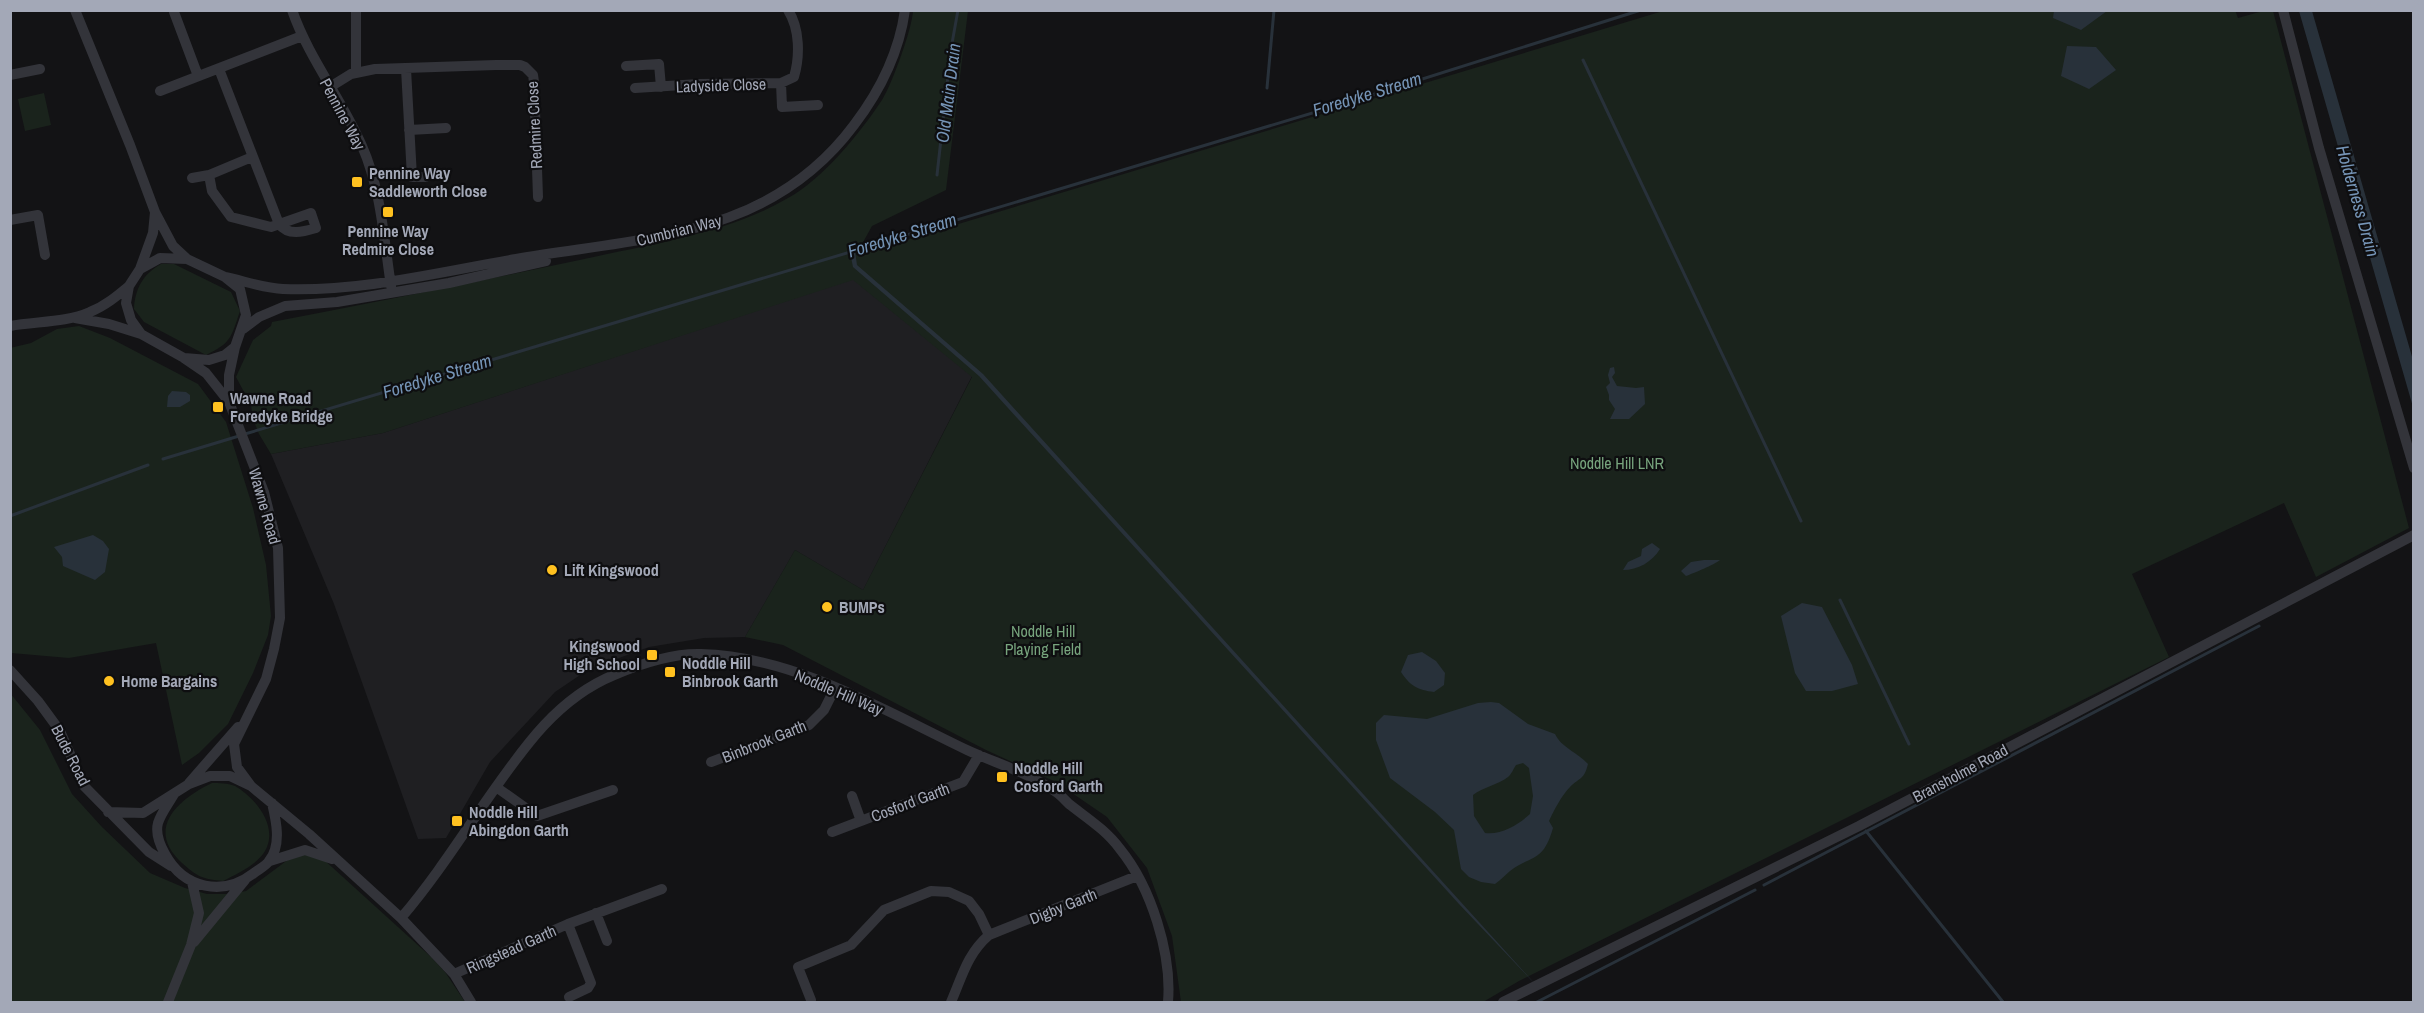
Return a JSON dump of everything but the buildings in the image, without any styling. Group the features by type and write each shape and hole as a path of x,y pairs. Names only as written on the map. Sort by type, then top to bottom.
{"street":[{"path":"72,318 109,324 141,334 184,358 209,360 225,356 235,347 246,315 240,289 225,277 188,259 173,246 154,212 130,144 75,10"},
{"name":"Pennine Way","path":"292,10 302,36 362,146 375,186 392,292"},
{"path":"356,10 356,73"},
{"name":"Ladyside Close","path":"635,88 781,83 794,77 797,67 797,39 794,20 788,10"},
{"name":"Cumbrian Way","path":"225,277 280,289 343,288 596,248 715,224 766,201 806,177 841,143 870,105 889,68 902,29 905,10"},
{"path":"2283,10 2319,148 2414,468"},
{"path":"174,12 198,76"},
{"path":"160,91 302,36"},
{"name":"Ladyside Close","path":"626,66 659,64 661,87"},
{"name":"Redmire Close","path":"330,87 356,73 375,69 520,65 530,70 534,82 538,197"},
{"path":"10,75 40,69"},
{"path":"209,175 212,191 231,217 271,227 279,224 219,69"},
{"path":"406,69 412,177 426,177"},
{"name":"Ladyside Close","path":"781,83 782,107 818,105"},
{"path":"409,130 446,128"},
{"path":"192,178 209,175 252,157"},
{"path":"10,326 72,318 105,305 129,286 140,269 153,233 154,212"},
{"path":"10,220 38,215 45,255"},
{"name":"Cumbrian Way","path":"243,329 259,317 285,306 337,302 392,292 523,267 596,248"},
{"path":"140,269 160,258 188,259"},
{"path":"129,286 126,303 131,320 141,334"},
{"name":"Wawne Road","path":"229,402 229,375 235,347"},
{"name":"Wawne Road","path":"184,358 206,373 229,402 264,492 279,560 280,618 266,679 234,744 237,767 250,786"},
{"name":"Bransholme Road","path":"1503,1002 1859,826 2414,535"},
{"name":"Noddle Hill Way","path":"401,918 420,895 530,739 550,718 580,694 611,676 665,659 700,654 757,660 813,678 1001,764 1053,790 1100,827 1122,850 1154,912 1164,947 1168,1002"},
{"name":"Bude Road","path":"10,670 52,718 66,742 84,786 149,852 171,866"},
{"name":"Binbrook Garth","path":"711,762 809,725 825,710 836,688"},
{"name":"Wawne Road","path":"189,783 247,716"},
{"name":"Cosford Garth","path":"832,832 963,782 979,755"},
{"path":"108,812 143,813 189,783 210,776 230,776 250,786 272,802 401,918 454,974 471,1002"},
{"path":"496,787 537,816 613,790"},
{"path":"174,794 158,824 158,842 171,866 192,882 217,889 245,880"},
{"name":"Cosford Garth","path":"852,796 861,821"},
{"path":"270,861 277,838 272,802"},
{"path":"191,945 245,880 270,861 305,850 335,860"},
{"name":"Digby Garth","path":"951,1002 975,947 989,935 1137,876"},
{"path":"168,1002 191,945 199,914 192,882"},
{"name":"Ringstead Garth","path":"454,974 568,924 662,889"},
{"path":"811,1000 798,967 850,945 884,910 931,891 949,892 969,901 980,914 989,935"},
{"path":"596,913 607,941"},
{"name":"Ringstead Garth","path":"568,924 591,982 588,988 569,997"}],"shaded area":[{"name":"Lift Kingswood","path":"853,279 972,376 863,590 795,550 745,637 704,638 649,647 589,669 555,692 490,762 446,838 418,839 334,604 271,454 383,433"}],"green space":[{"name":"Noddle Hill LNR","path":"2235,10 2238,18 2263,11 2273,11 2409,528 2316,577 2284,503 2132,574 2169,657 1519,981 1483,1002 1181,1002 1172,936 1147,868 1107,817 1056,782 986,750 783,645 745,637 795,550 863,590 972,377 853,280 383,433 271,454 259,434 251,405 236,377 253,340 271,326 272,322 691,236 741,220 788,198 801,190 827,167 863,127 882,100 901,56 913,11 968,11 946,190 872,226 856,255 1663,11"},
{"path":"44,93 51,125 25,131 18,99"},
{"path":"161,264 174,264 231,292 240,311 232,334 221,347 206,355 144,322 134,309 141,283 149,272"},
{"path":"79,326 110,338 198,384 226,422 253,508 266,565 271,616 268,635 253,673 228,724 199,753 182,765 156,643 69,658 11,653 10,348 31,343 57,329"},
{"path":"10,693 40,730 72,794 102,827 150,873 185,888 207,894 230,894 246,891 293,856 301,854 322,858 431,957 445,972 465,1002 11,1002"},
{"path":"212,783 232,785 243,791 263,814 269,832 269,842 257,861 223,881 205,878 192,871 171,850 166,839 166,827 177,807"}],"water":[{"path":"2054,11 2107,11 2081,30 2053,18"},
{"name":"Holderness Drain","path":"2299,11 2312,11 2413,360 2413,407"},
{"path":"2067,46 2096,47 2116,70 2089,89 2061,76"},
{"path":"855,251 857,265 983,374 1536,985 1459,904 979,376 853,267 850,252"},
{"path":"1614,367 1615,373 1612,377 1617,386 1644,387 1645,404 1629,419 1610,419 1615,409 1609,400 1606,387 1610,383 1608,375 1610,368"},
{"path":"172,391 186,392 190,395 190,401 180,407 167,407 168,396"},
{"path":"93,535 103,541 109,549 105,572 95,580 63,566 62,557 54,547"},
{"path":"1652,543 1660,549 1653,558 1639,567 1623,570 1628,562 1641,556 1642,549"},
{"path":"1720,560 1686,576 1681,571 1691,562"},
{"path":"1802,603 1822,607 1852,665 1858,684 1832,691 1806,691 1795,673 1781,616"},
{"path":"1422,652 1436,661 1445,673 1444,685 1434,692 1415,686 1401,672 1408,655"},
{"path":"1478,703 1499,703 1528,724 1555,734 1561,743 1588,764 1583,776 1567,790 1553,812 1549,821 1553,828 1545,847 1537,856 1510,871 1495,884 1469,877 1461,869 1454,830 1435,812 1390,778 1376,740 1376,723 1384,715 1427,719","holes":["1523,763 1529,768 1533,796 1530,814 1509,828 1485,833 1474,816 1473,795 1508,777 1516,765"]}],"waterway":[{"name":"Old Main Drain","path":"937,175 951,49 958,10"},
{"path":"1267,88 1274,10"},
{"name":"Foredyke Stream","path":"245,434 1359,99 1641,10"},
{"path":"1583,60 1801,521"},
{"name":"Foredyke Stream","path":"163,459 239,436"},
{"name":"Foredyke Stream","path":"10,516 148,465"},
{"path":"1840,600 1909,744"},
{"path":"1764,885 2259,626"},
{"path":"1866,831 2003,1002"},
{"path":"1537,1002 1755,890"}],"place":[{"name":"Pennine Way Saddleworth Close","path":"357,182"},
{"name":"Pennine Way Redmire Close","path":"388,212"},
{"name":"Wawne Road Foredyke Bridge","path":"218,407"},
{"name":"Lift Kingswood","path":"552,570"},
{"name":"BUMPs","path":"827,607"},
{"name":"Kingswood High School","path":"652,655"},
{"name":"Noddle Hill Binbrook Garth","path":"670,672"},
{"name":"Home Bargains","path":"109,681"},
{"name":"Noddle Hill Cosford Garth","path":"1002,777"},
{"name":"Noddle Hill Abingdon Garth","path":"457,821"}],"park label":[{"name":"Noddle Hill Playing Field","path":"1043,640"}]}
